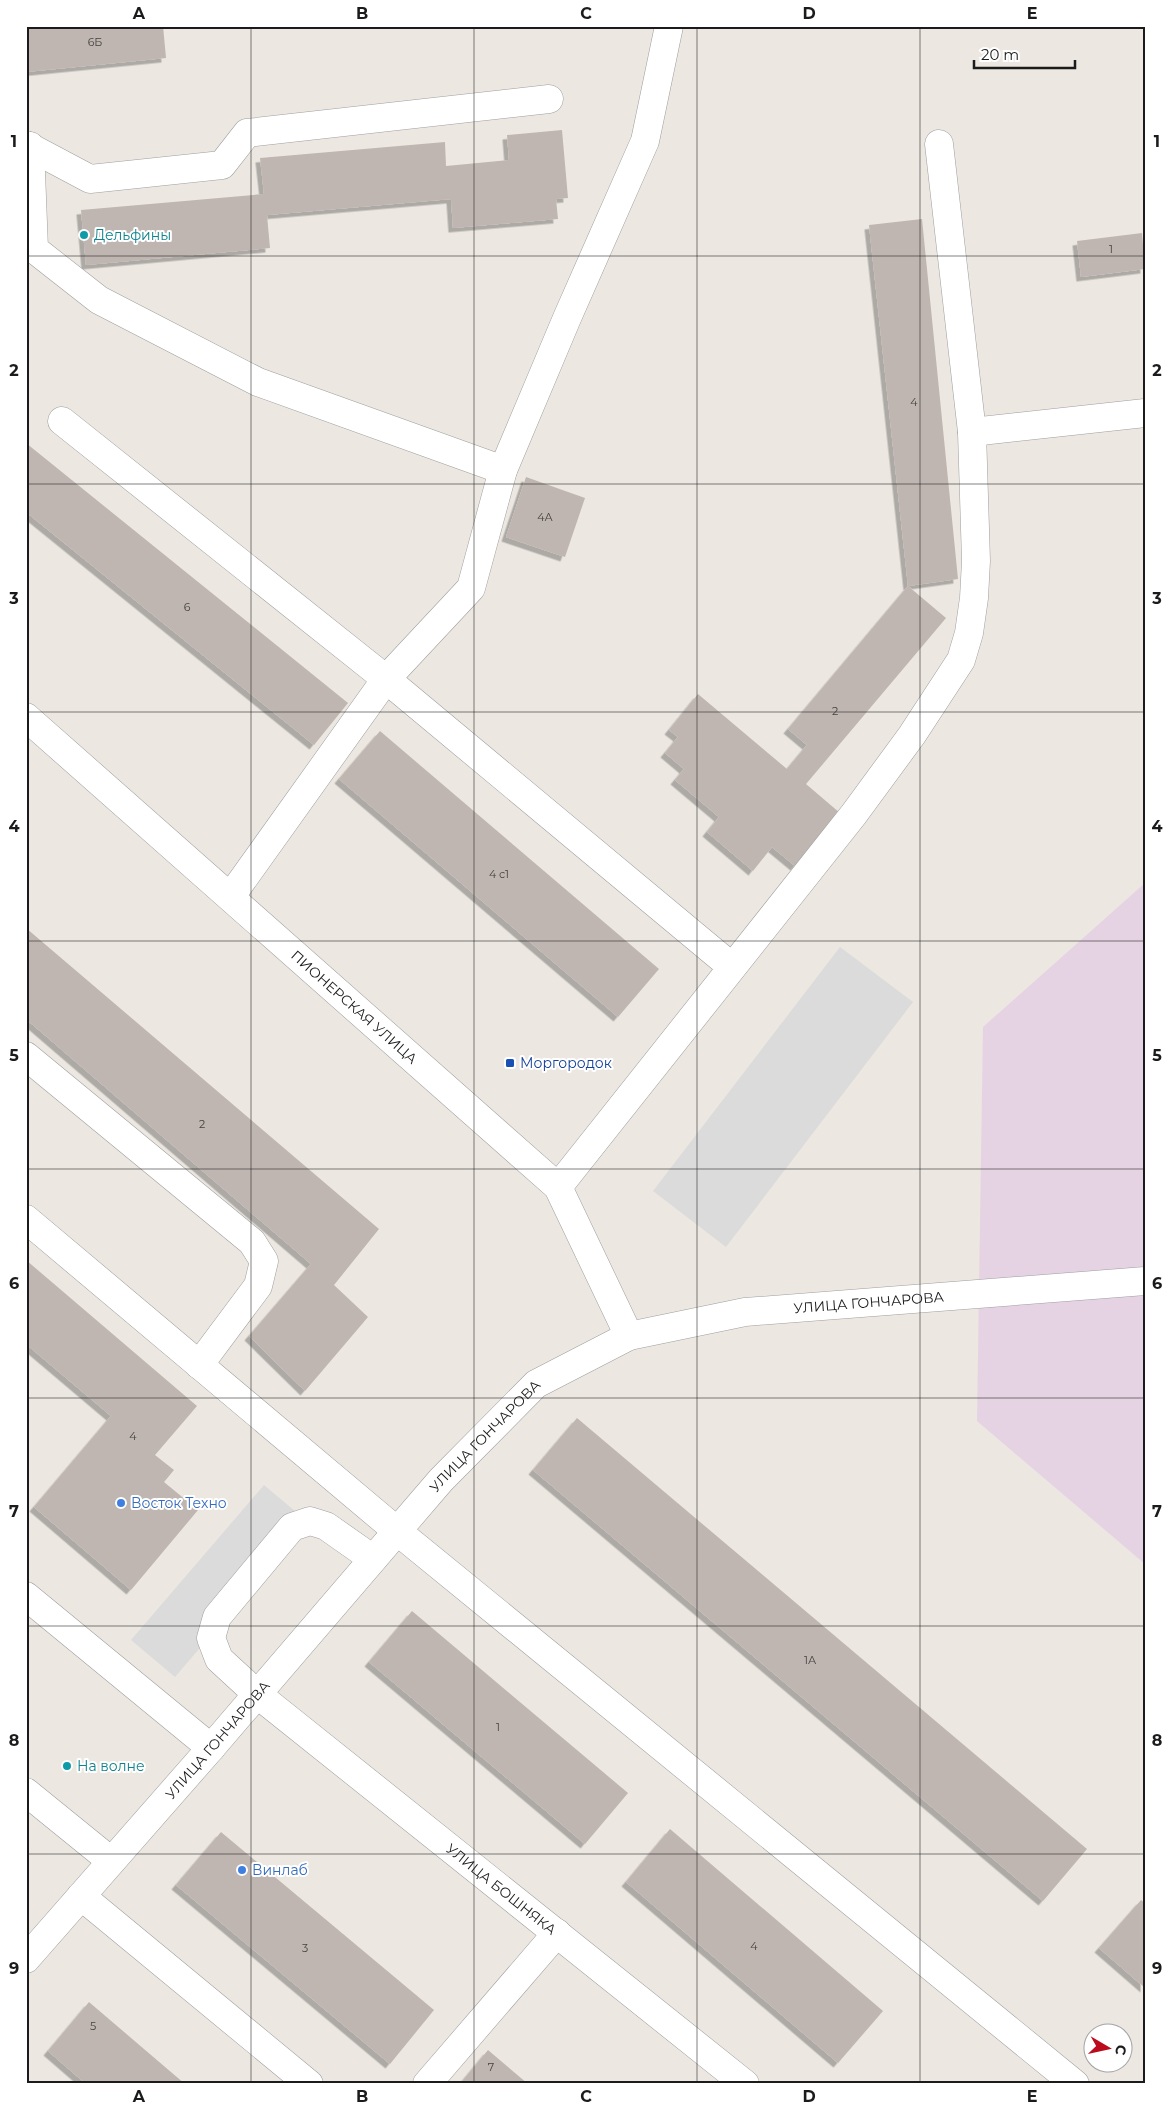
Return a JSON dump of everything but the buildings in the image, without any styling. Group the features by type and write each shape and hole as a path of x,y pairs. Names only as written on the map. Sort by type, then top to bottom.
{"street":[{"path":"231,896 386,679 471,588 503,470 645,141 669,26"},
{"path":"28,146 90,178 222,165 247,133 549,99"},
{"path":"558,1187 854,814 912,735 961,660 969,633 974,598 976,561 972,432 939,144"},
{"path":"28,146 34,249 99,300 258,382 503,470"},
{"path":"972,432 1145,412"},
{"path":"62,421 386,679 732,967"},
{"name":"ПИОНЕРСКАЯ УЛИЦА","path":"26,717 231,896 558,1187 629,1336"},
{"path":"26,1056 252,1242 264,1261 258,1286 199,1365"},
{"path":"26,1219 397,1531 1075,2084"},
{"name":"УЛИЦА ГОНЧАРОВА","path":"26,1959 211,1748 441,1480 536,1384 629,1336 745,1312 1145,1281"},
{"name":"УЛИЦА БОШНЯКА","path":"373,1558 326,1526 310,1521 292,1527 217,1618 210,1638 219,1660 257,1694 745,2084"},
{"path":"26,1596 211,1748"},
{"path":"26,1792 111,1861"},
{"path":"81,1896 309,2084"},
{"path":"427,2084 557,1933"}],"shaded area":[{"path":"1145,883 1145,1564 977,1421 983,1027"},
{"path":"840,947 913,1002 726,1247 653,1191"},
{"path":"264,1485 308,1522 175,1677 131,1640"}],"place":[{"name":"Дельфины","path":"84,235"},
{"name":"Моргородок","path":"510,1063"},
{"name":"Восток Техно","path":"121,1503"},
{"name":"На волне","path":"67,1766"},
{"name":"Винлаб","path":"242,1870"}]}
